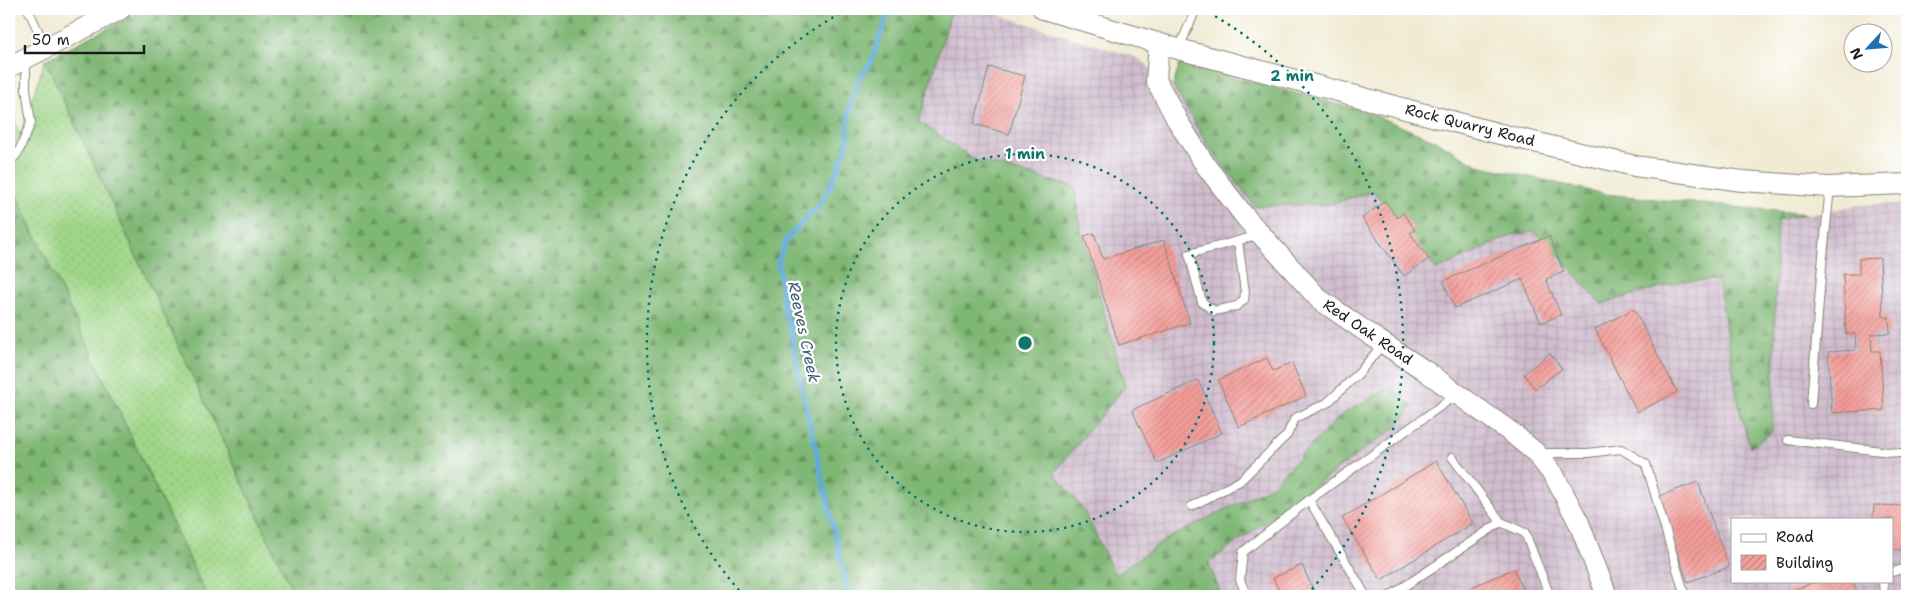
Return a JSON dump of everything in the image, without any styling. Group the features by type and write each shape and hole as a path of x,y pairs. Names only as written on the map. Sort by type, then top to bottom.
{"street":[{"path":"17,62 122,9"},
{"name":"Rock Quarry Road","path":"1043,9 1159,44 1500,134 1635,166 1742,181 1830,187 1907,184"},
{"name":"Red Oak Road","path":"1159,44 1156,80 1177,120 1206,166 1261,235 1320,299 1458,394 1536,453 1555,476 1579,522 1607,596"}],"lane":[{"path":"28,9 46,48"},
{"path":"1178,49 1196,9"},
{"path":"9,163 18,153 31,123 26,90 17,62"},
{"path":"1811,404 1830,187"},
{"path":"1238,241 1245,292 1244,300 1237,306 1214,312 1202,302 1189,254 1238,241 1261,235"},
{"path":"1192,506 1240,481 1287,435 1295,418 1327,403 1359,373 1383,343"},
{"path":"1247,596 1240,580 1243,552 1309,500 1458,394"},
{"path":"1788,440 1907,454"},
{"path":"1536,453 1588,453 1621,449 1646,464 1685,596"},
{"path":"1452,456 1501,522 1525,533 1550,596"},
{"path":"1309,500 1366,596"},
{"path":"1390,596 1501,522"},
{"path":"1894,571 1907,568"},
{"path":"1883,582 1884,596"}],"shaded area":[{"path":"952,9 979,9 1138,58 1173,86 1207,144 1330,204 1374,191 1437,270 1514,234 1535,232 1553,249 1601,304 1683,281 1719,280 1739,407 1750,448 1772,432 1777,220 1859,205 1907,204 1907,596 1222,596 1208,563 1298,496 1342,414 1270,487 1165,540 1115,575 1083,509 1054,473 1125,386 1081,230 1075,188 975,160 919,122"}],"green space":[{"path":"145,9 952,9 919,122 975,160 1075,187 1081,230 1125,386 1054,473 1083,509 1115,575 1165,540 1270,487 1342,414 1391,387 1413,406 1397,426 1208,563 1222,596 295,596 45,60"},
{"path":"45,60 295,596 207,596 9,180 9,104 20,135"},
{"path":"1180,63 1367,112 1436,141 1478,165 1604,194 1806,214 1777,220 1772,432 1750,448 1739,407 1718,280 1683,281 1601,304 1553,249 1535,232 1514,234 1437,270 1374,191 1330,204 1255,206 1207,144 1173,86"},
{"path":"9,180 207,596 9,596"}],"building":[{"path":"989,67 1025,76 1009,134 974,124"},
{"path":"1385,201 1397,218 1403,213 1415,230 1410,233 1429,259 1404,276 1362,218"},
{"path":"1094,233 1103,259 1164,240 1190,323 1119,345 1084,236"},
{"path":"1549,236 1564,272 1546,279 1561,315 1541,323 1522,279 1455,308 1443,281"},
{"path":"1880,258 1883,317 1889,317 1890,333 1871,334 1872,351 1880,351 1884,410 1832,413 1828,352 1856,350 1855,334 1846,334 1843,274 1859,274 1859,259"},
{"path":"1634,309 1677,392 1637,412 1595,329"},
{"path":"1550,353 1562,369 1535,389 1524,374"},
{"path":"1267,358 1273,371 1292,363 1306,396 1239,427 1218,380"},
{"path":"1198,380 1222,433 1157,463 1132,410"},
{"path":"1436,461 1473,523 1381,580 1342,518"},
{"path":"1698,482 1729,567 1688,582 1657,497"},
{"path":"1874,505 1907,506 1907,550 1894,550 1894,518 1873,518"},
{"path":"1302,565 1316,596 1282,596 1273,578"},
{"path":"1514,569 1525,596 1450,596"},
{"path":"1814,582 1853,582 1859,596 1778,596"}],"waterway":[{"name":"Reeves Creek","path":"849,596 797,366 791,328 785,315 778,262 786,240 818,206 830,186 847,147 849,111 859,78 871,62 890,9"}]}
